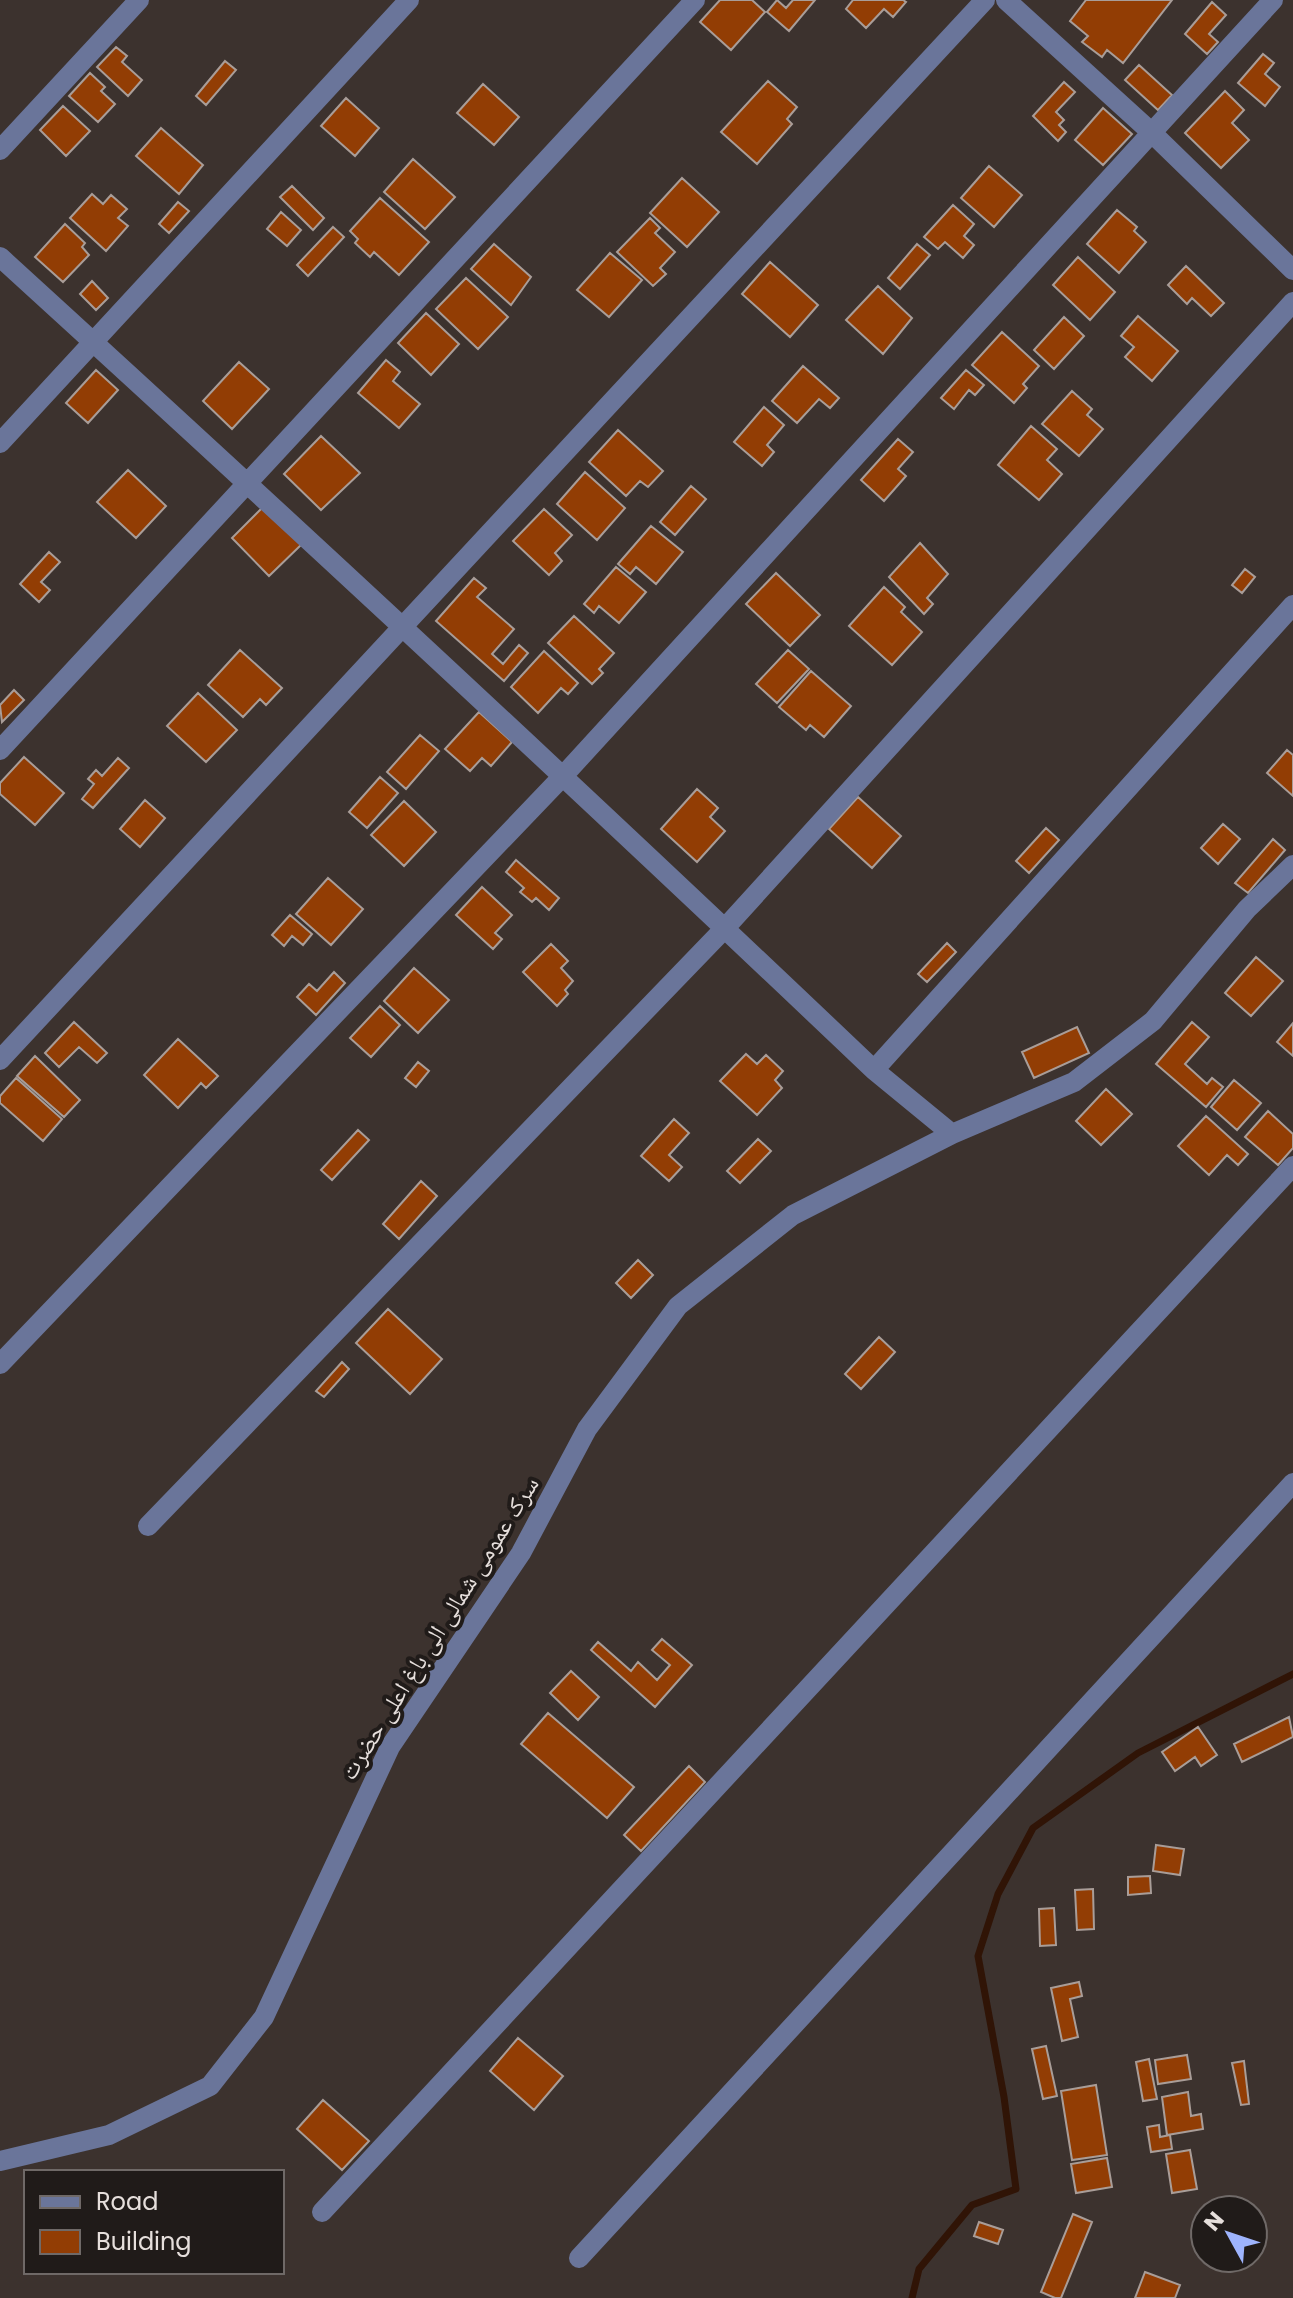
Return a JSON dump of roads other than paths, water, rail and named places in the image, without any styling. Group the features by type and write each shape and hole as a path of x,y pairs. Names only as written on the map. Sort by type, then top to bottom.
{"street":[{"path":"0,150 139,0"},
{"path":"0,443 409,0"},
{"path":"0,750 695,0"},
{"path":"0,1060 985,0"},
{"path":"1006,0 1151,132 1293,270"},
{"path":"0,1364 563,776 1273,0"},
{"path":"0,257 249,482 400,629 563,776 874,1070 952,1134"},
{"path":"148,1526 725,928 1293,302"},
{"path":"874,1070 1293,605"},
{"name":"سرک عمومی شمالی الی باغ اعلی حضرت","path":"0,2161 109,2135 210,2086 264,2017 390,1747 521,1553 587,1429 678,1306 793,1215 952,1134 1074,1082 1153,1021 1247,909 1293,865"},
{"path":"322,2212 1293,1166"},
{"path":"579,2258 1293,1483"}],"waterway":[{"path":"912,2298 919,2269 972,2205 1016,2189 1004,2097 978,1956 998,1894 1033,1828 1138,1753 1293,1674"}]}
